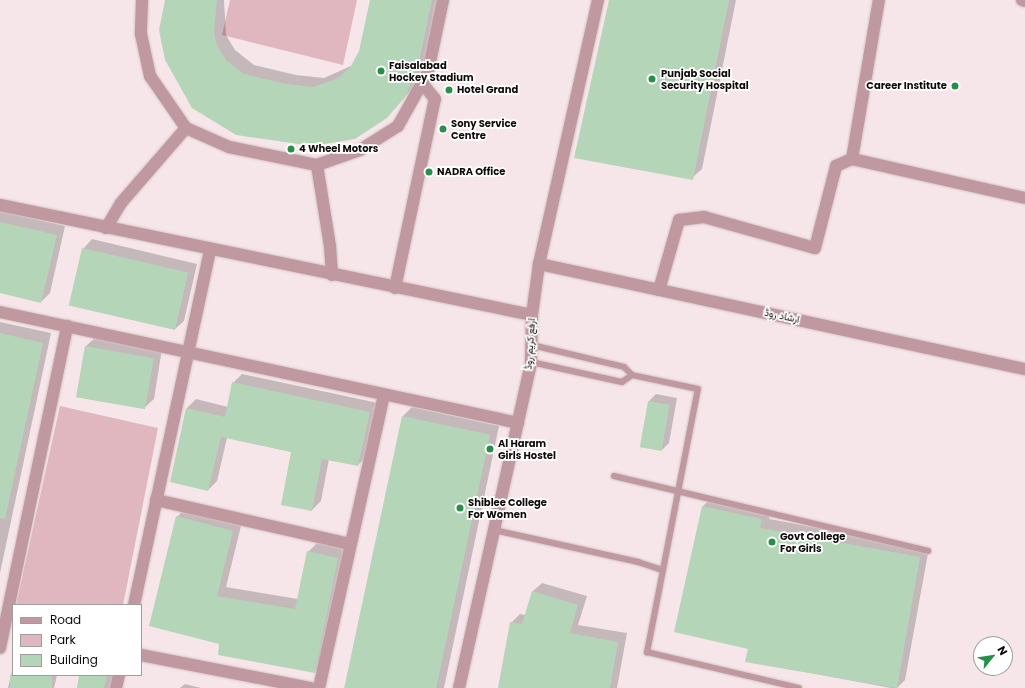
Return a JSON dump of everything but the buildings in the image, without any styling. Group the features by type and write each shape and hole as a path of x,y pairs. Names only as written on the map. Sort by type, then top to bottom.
{"street":[{"path":"142,0 140,34 150,76 186,128 229,147 317,165 360,150 398,126 423,84 428,72 443,0"},
{"name":"ارفع کریم روڈ","path":"459,688 531,362 532,315 539,264 598,0"},
{"path":"852,159 879,0"},
{"path":"395,288 436,99 423,84"},
{"path":"106,228 121,203 186,128"},
{"path":"659,290 679,220 704,217 815,248 836,166 852,159 1025,198"},
{"path":"317,165 330,246 332,275"},
{"path":"0,205 210,250 532,315"},
{"path":"134,604 210,250"},
{"name":"ارشاد روڈ","path":"539,264 1025,369"},
{"path":"0,312 188,351 384,395 518,423"},
{"path":"0,648 6,627 68,326"},
{"path":"319,688 384,395"},
{"path":"156,500 350,544"},
{"path":"142,655 310,688"},
{"path":"116,688 119,676"}],"lane":[{"path":"532,345 624,367 632,376 698,389 647,652 799,688"},
{"path":"531,362 622,382 632,376"},
{"path":"614,476 928,551"},
{"path":"494,530 663,570"}],"green space":[{"path":"230,0 357,0 343,65 222,35"},
{"path":"60,406 158,428 123,604 16,604"}],"place":[{"name":"Faisalabad Hockey Stadium","path":"381,71"},
{"name":"Punjab Social Security Hospital","path":"652,79"},
{"name":"Career Institute","path":"955,86"},
{"name":"Hotel Grand","path":"449,90"},
{"name":"Sony Service Centre","path":"443,129"},
{"name":"4 Wheel Motors","path":"291,149"},
{"name":"NADRA Office","path":"429,172"},
{"name":"Al Haram Girls Hostel","path":"490,449"},
{"name":"Shiblee College For Women","path":"460,508"},
{"name":"Govt College For Girls","path":"772,542"}]}
